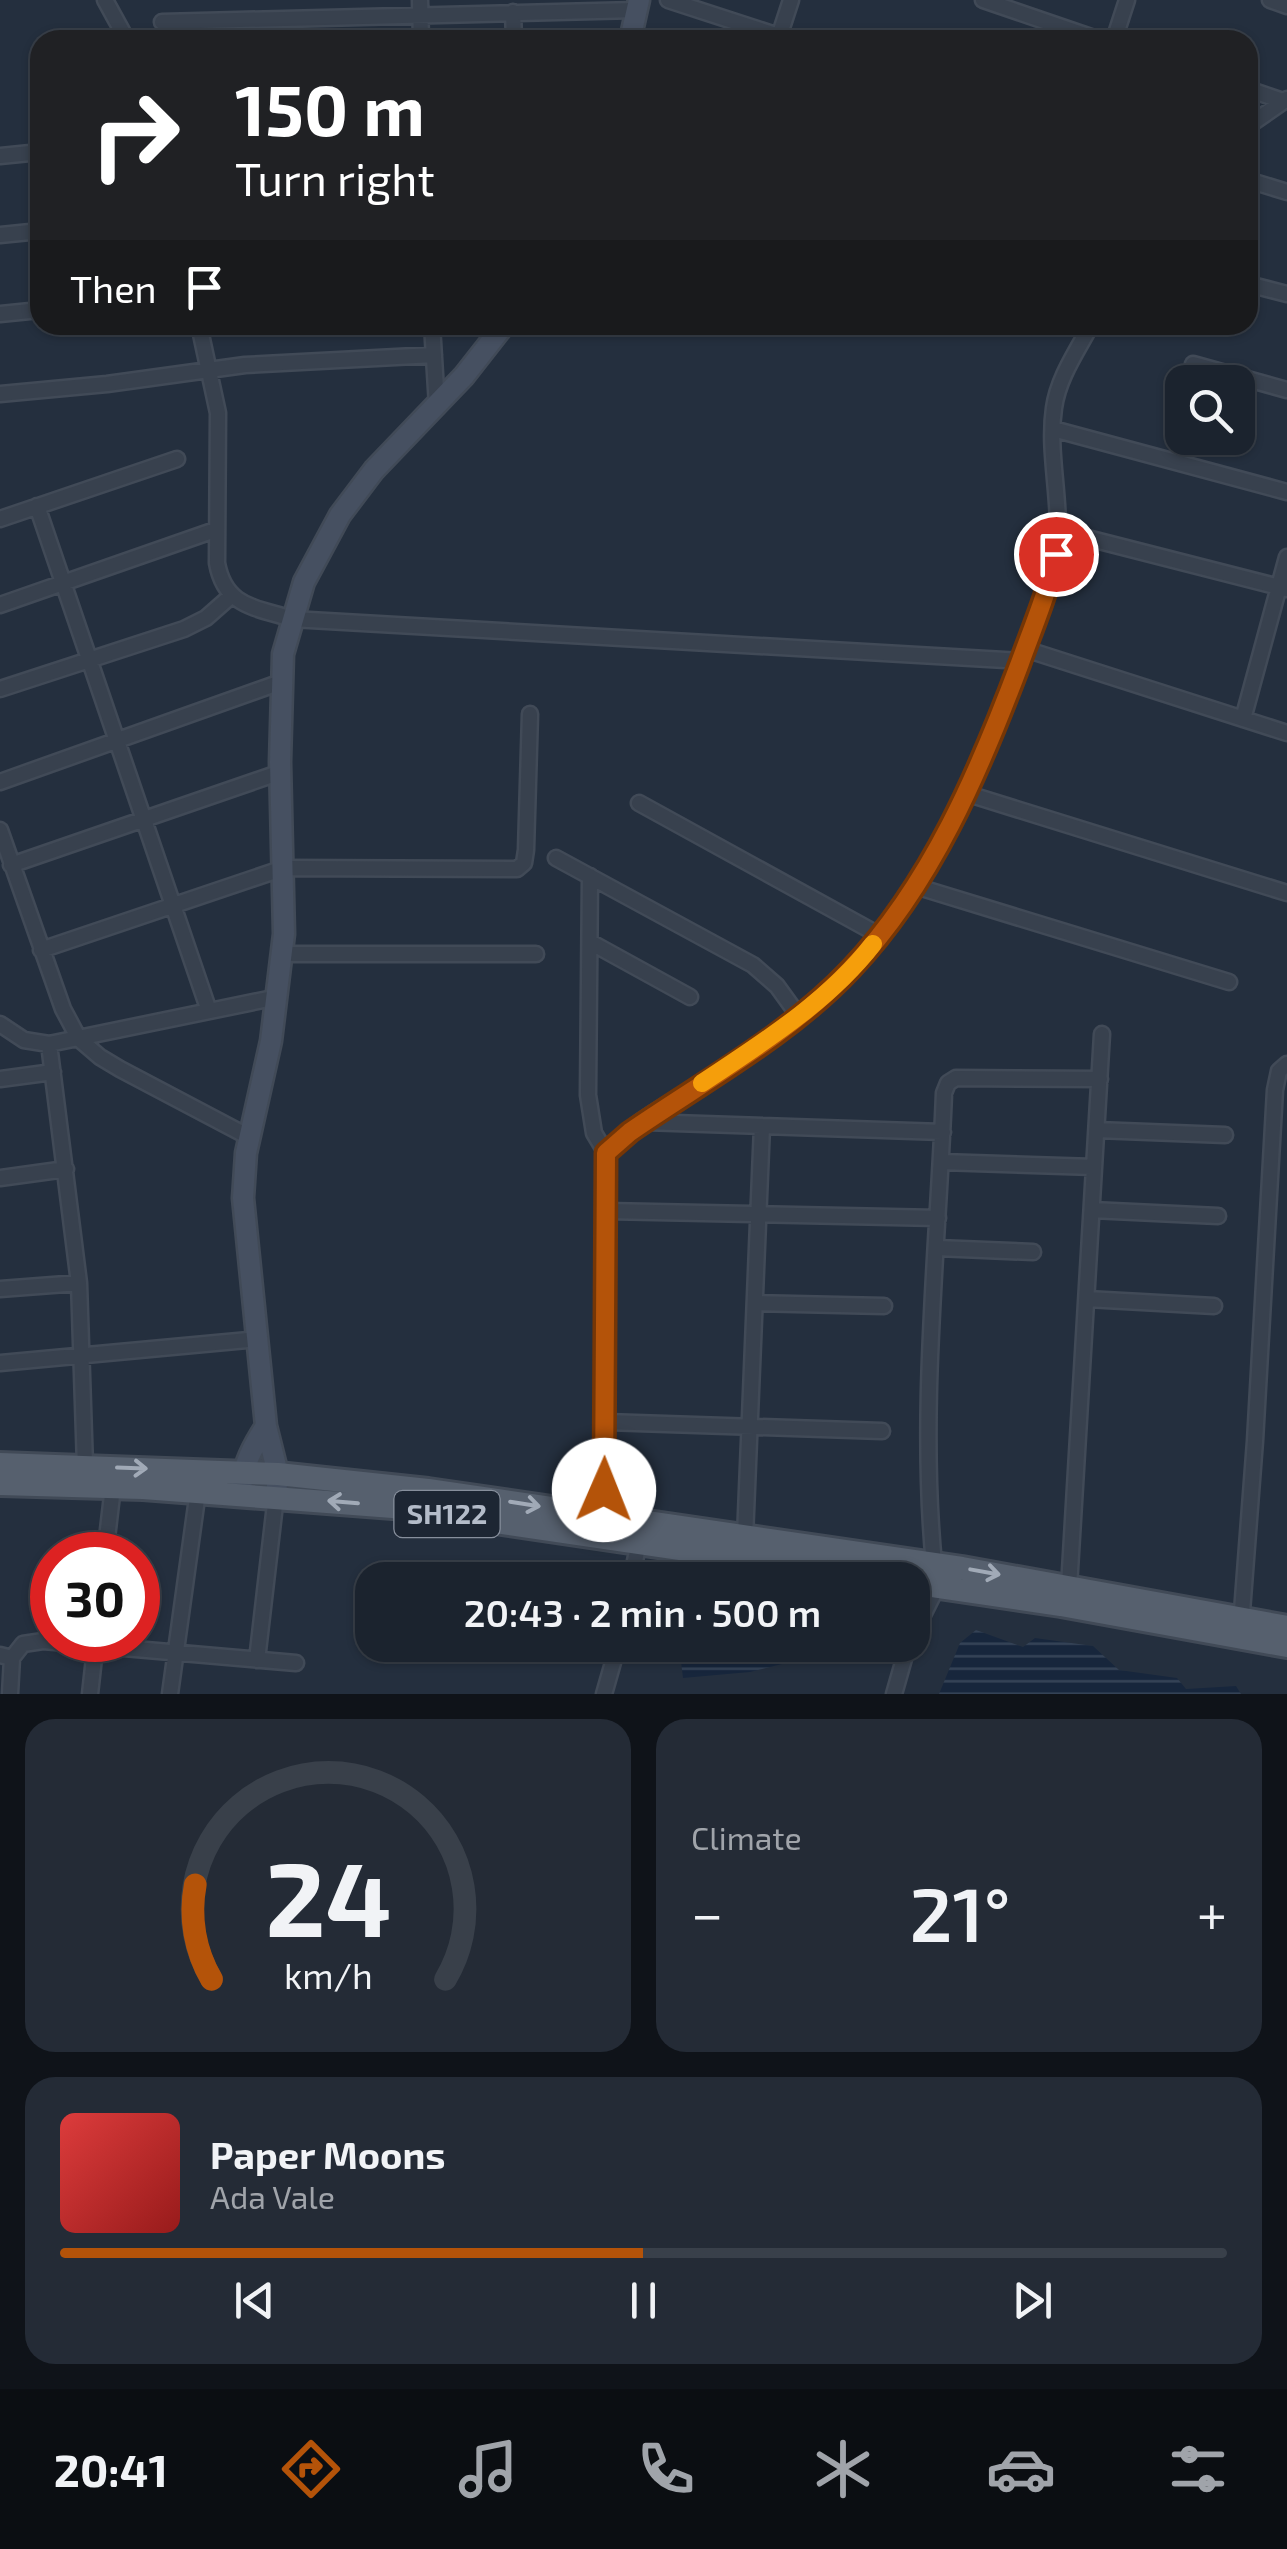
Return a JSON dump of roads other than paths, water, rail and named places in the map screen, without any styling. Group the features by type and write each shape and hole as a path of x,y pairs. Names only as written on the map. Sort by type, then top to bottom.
{"main road":[{"name":"SH122","path":"0,1464 85,1466 277,1485 393,1507 745,1537 1241,1627 1287,1627"},
{"name":"SH122","path":"0,1484 198,1491 241,1483"},
{"name":"SH122","path":"603,1526 640,1542 772,1562"},
{"name":"SH122","path":"930,1576 939,1572 1069,1587 1241,1627 1287,1646"}],"street":[{"path":"105,0 122,30"},
{"path":"668,0 756,30"},
{"path":"785,30 792,0"},
{"path":"983,0 1071,30"},
{"path":"1117,30 1127,0"},
{"path":"1270,0 1287,6"},
{"path":"162,22 420,7 513,12 638,5 632,30"},
{"path":"513,12 514,30"},
{"path":"1258,93 1285,100"},
{"path":"1258,119 1285,100"},
{"path":"0,156 30,153"},
{"path":"1258,183 1287,192"},
{"path":"0,235 30,233"},
{"path":"1258,287 1287,294"},
{"path":"0,314 30,311"},
{"path":"202,335 218,413 215,530 220,581 231,596 292,619 1023,655 1287,733"},
{"path":"433,335 436,406"},
{"path":"257,1660 277,1485 266,1426 243,1198 249,1137 283,954 284,654 312,566 348,504 496,335"},
{"path":"606,1153 798,1015 850,971 915,886 965,793 1023,655 1052,573 1056,530 1053,429 1057,394 1086,335"},
{"path":"0,394 276,363 434,355"},
{"path":"1193,364 1287,390"},
{"path":"1053,429 1287,492"},
{"path":"0,518 177,459"},
{"path":"37,506 209,1011"},
{"path":"0,604 215,530"},
{"path":"1056,530 1283,588"},
{"path":"1243,719 1283,588 1287,557"},
{"path":"0,689 184,629 206,618 231,596"},
{"path":"0,782 281,682"},
{"path":"42,950 284,868 517,869 524,863 526,850 530,714"},
{"path":"11,864 281,772"},
{"path":"965,793 1287,893"},
{"path":"639,802 879,935"},
{"path":"0,830 63,1009 79,1039 110,1063 249,1137"},
{"path":"556,858 753,965 777,986 798,1015"},
{"path":"590,876 588,1095 594,1133 606,1153 603,1526"},
{"path":"915,886 1229,982"},
{"path":"590,942 690,997"},
{"path":"283,954 536,954"},
{"path":"0,1024 24,1040 49,1044 278,997"},
{"path":"1069,1587 1102,1034"},
{"path":"49,1044 79,1283 85,1466"},
{"path":"1241,1627 1275,1090 1279,1070 1287,1064"},
{"path":"0,1079 52,1072"},
{"path":"930,1594 939,1572 929,1518 944,1093 948,1083 956,1078 1100,1080"},
{"path":"644,1122 942,1132"},
{"path":"745,1537 762,1126"},
{"path":"1097,1130 1225,1134"},
{"path":"941,1162 1094,1167"},
{"path":"0,1178 66,1169"},
{"path":"1268,1194 1287,1195"},
{"path":"1092,1210 1218,1216"},
{"path":"606,1211 938,1218"},
{"path":"937,1248 1032,1252"},
{"path":"0,1289 79,1283"},
{"path":"1086,1299 1214,1306"},
{"path":"755,1302 884,1306"},
{"path":"0,1363 259,1339"},
{"path":"606,1422 882,1431"},
{"path":"241,1483 266,1426"},
{"path":"107,1532 112,1487"},
{"path":"170,1694 198,1491"},
{"path":"636,1562 640,1542"},
{"path":"10,1694 6,1656 30,1642"},
{"path":"160,1650 296,1663"},
{"path":"90,1694 94,1662"},
{"path":"604,1694 613,1662"},
{"path":"894,1694 903,1662"}],"water":[{"path":"976,1630 1023,1647 1035,1638 1093,1646 1119,1670 1177,1678 1186,1689 1236,1686 1241,1694 939,1694 960,1643"},
{"path":"681,1662 790,1662 750,1672 683,1678"}]}
